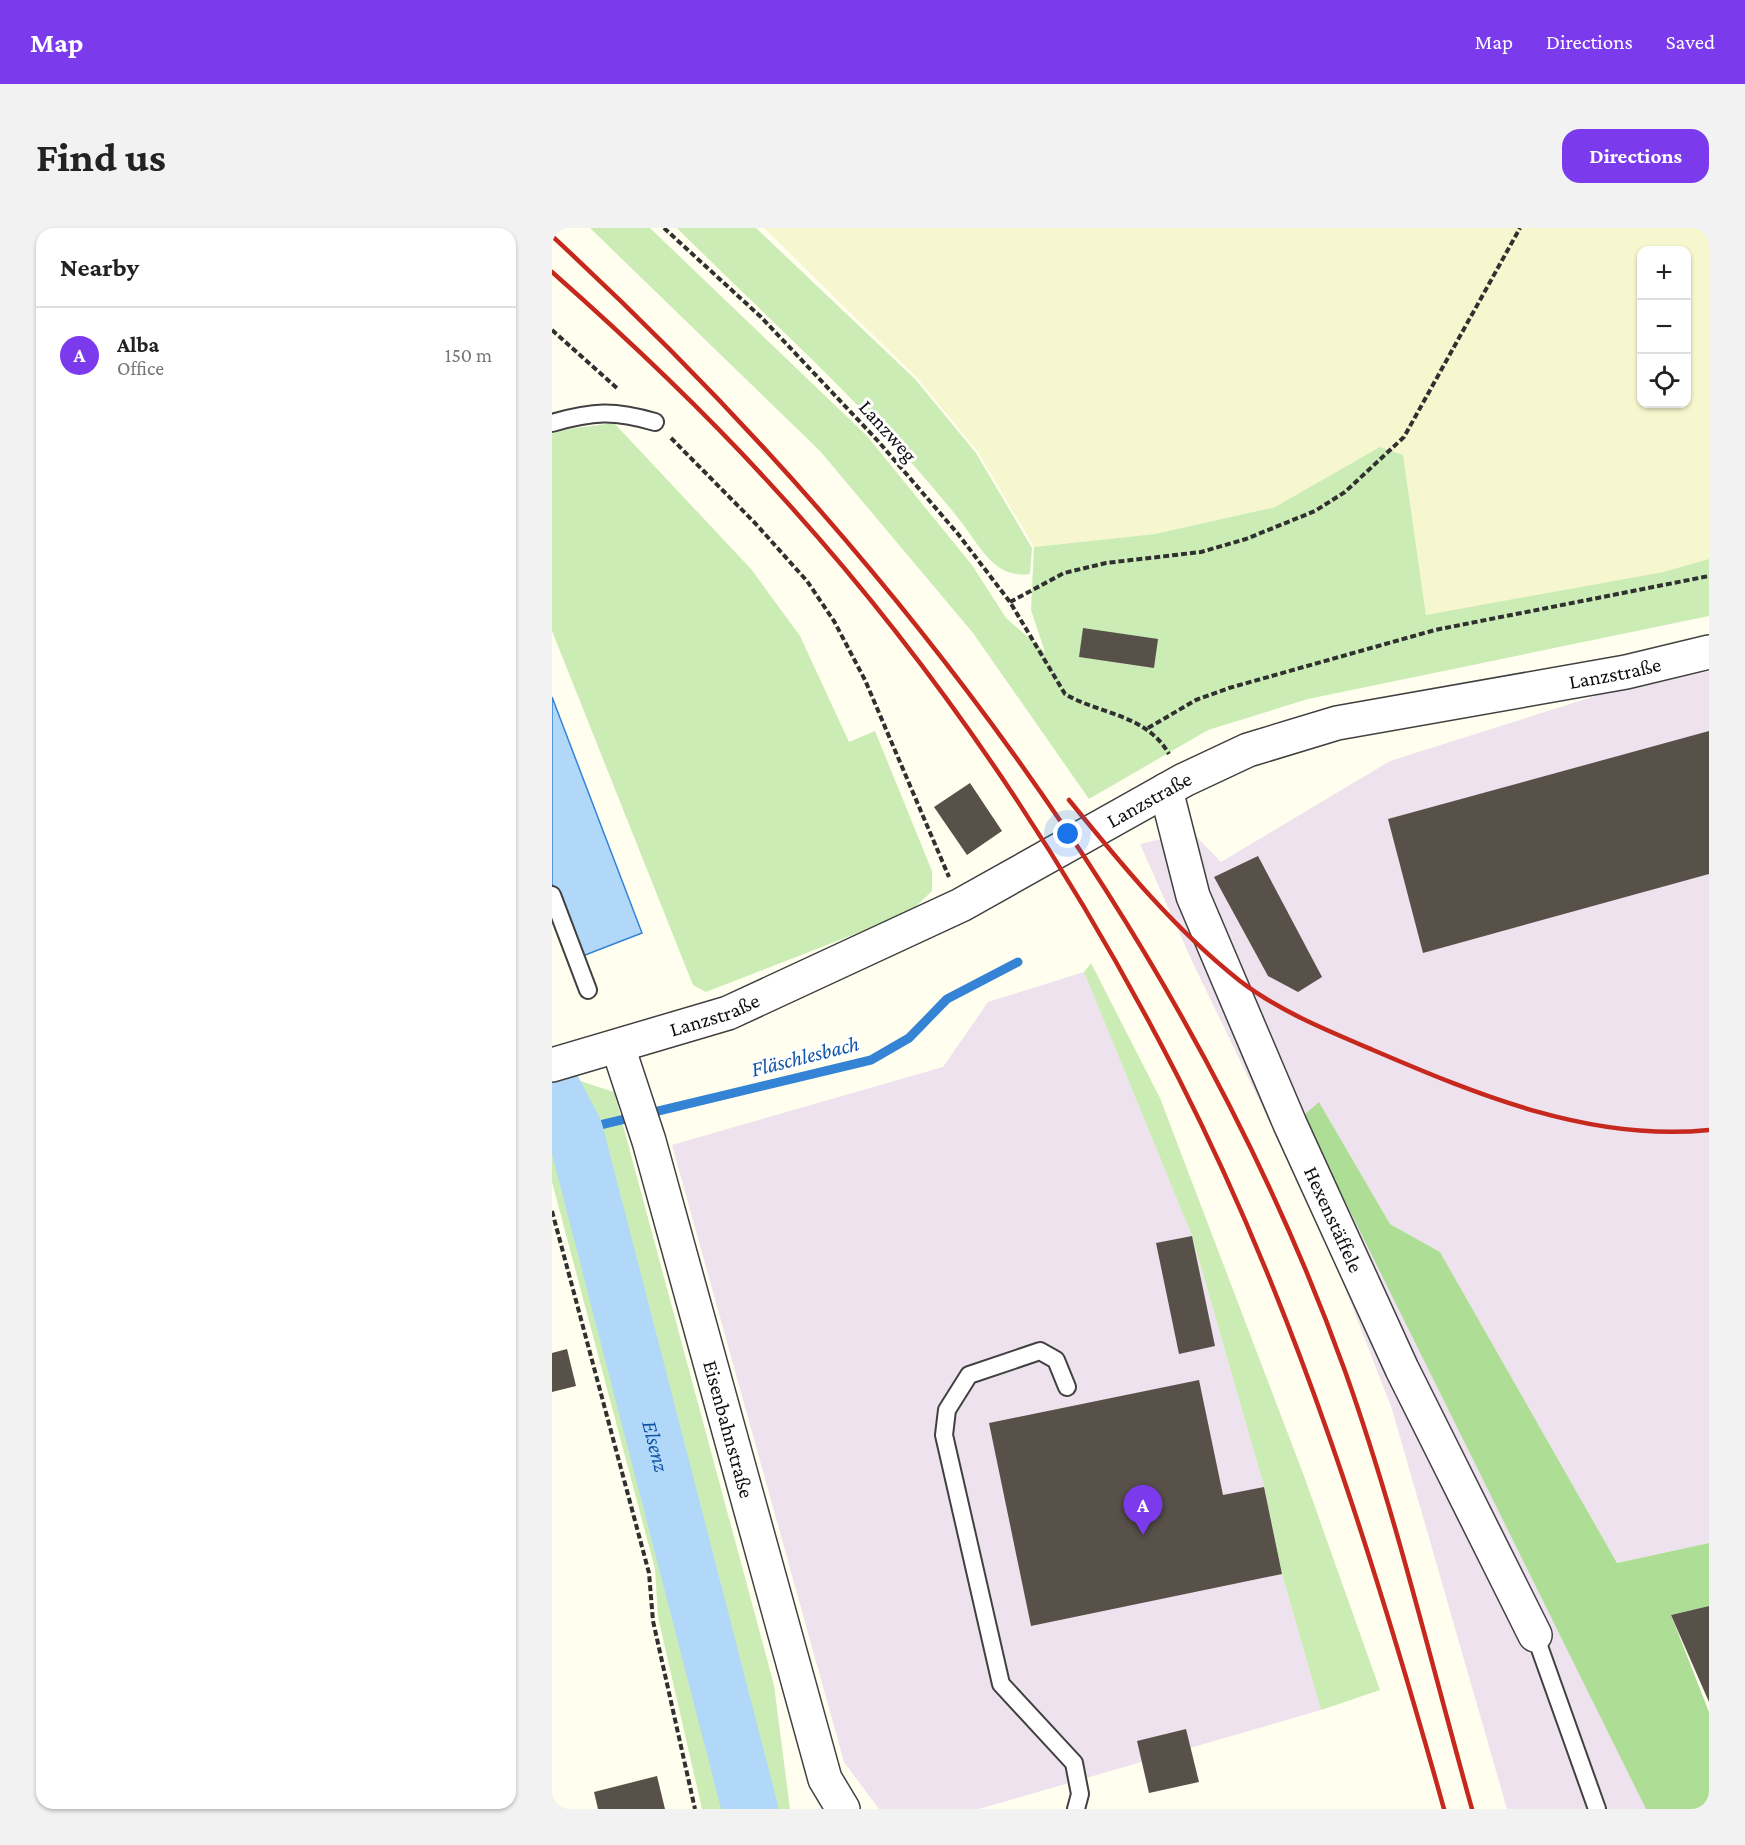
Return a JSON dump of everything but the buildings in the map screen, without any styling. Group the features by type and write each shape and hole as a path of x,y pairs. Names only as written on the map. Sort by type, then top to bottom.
{"street":[{"name":"Lanzstraße","path":"552,1065 728,1013 961,905 1175,785 1248,750 1337,723 1626,672 1709,652"},
{"name":"Hexenstäffele","path":"1175,785 1193,896 1290,1124 1402,1369 1535,1635"},
{"name":"Eisenbahnstraße","path":"618,1047 649,1141 825,1779 843,1809"}],"lane":[{"path":"552,423 576,416 623,413 655,422"},
{"path":"552,895 588,990"},
{"path":"1067,1387 1056,1360 1040,1351 969,1375 947,1410 944,1435 1002,1684 1074,1763 1080,1794 1076,1809"},
{"path":"1535,1635 1597,1809"}],"path":[{"name":"Lanzweg","path":"664,228 761,317 879,441 958,534 1010,602 1065,694 1080,703 1147,728"},
{"path":"1010,602 1064,573 1106,563 1201,552 1246,539 1315,511 1345,492 1404,437 1520,228"},
{"path":"552,330 655,422 755,523 807,581 834,621 865,680 961,905"},
{"path":"1175,785 1165,746 1147,728 1196,700 1229,688 1435,630 1709,576"},
{"path":"552,1211 650,1573 653,1621 695,1809"}],"shaded area":[{"path":"1709,671 1709,1543 1617,1563 1440,1252 1390,1224 1319,1102 1646,1809 1507,1809 1392,1409 1326,1239 1191,959 1140,844 1192,832 1221,862 1390,761 1608,692"},
{"path":"1084,972 1192,1236 1264,1486 1282,1574 1321,1710 979,1809 879,1809 844,1762 672,1145 943,1067 988,1002"}],"green space":[{"path":"590,228 650,228 867,436 972,565 1006,618 1045,652 1031,610 1034,547 1155,534 1275,507 1380,447 1403,455 1426,615 1663,572 1709,559 1709,616 1308,699 1208,730 1089,799 973,633 820,451"},
{"path":"677,228 756,228 915,379 976,453 1032,548 1030,574 1007,572 990,560 930,484 896,446"},
{"path":"764,228 1709,228 1709,559 1663,572 1426,616 1403,455 1380,447 1275,507 1155,534 1034,547 978,452 917,378"},
{"path":"614,423 751,569 800,636 849,742 875,731 932,871 932,891 909,913 706,992 693,985 552,631 552,434 561,430"},
{"path":"1091,963 1160,1098 1304,1476 1380,1690 1321,1710 1282,1574 1264,1486 1192,1236 1084,972"},
{"path":"568,1077 614,1092 774,1685 790,1809 702,1809 658,1617 655,1569 552,1182 552,1082"},
{"path":"1319,1102 1390,1224 1440,1252 1617,1563 1709,1543 1709,1606 1671,1615 1709,1712 1709,1809 1646,1809 1303,1116"}],"water":[{"path":"552,697 642,933 580,957 552,884"}],"waterway":[{"name":"Fläschlesbach","path":"575,1131 871,1060 909,1038 947,999 1018,962"},
{"name":"Elsenz","path":"552,1087 575,1131 750,1809"}],"railway":[{"path":"552,236 676,356 796,483 909,617 1016,757 1114,903 1203,1055 1280,1211 1345,1371 1397,1534 1472,1809"},
{"path":"552,272 638,350 693,404 773,487 832,554 944,695 1045,843 1092,920 1178,1077 1260,1254 1296,1345 1360,1529 1444,1809"},
{"path":"1069,800 1129,872 1193,940 1240,981 1287,1011 1413,1067 1494,1098 1536,1111 1579,1122 1621,1129 1665,1132 1709,1130"}],"place":[{"name":"Alba","path":"1143,1535"}]}
